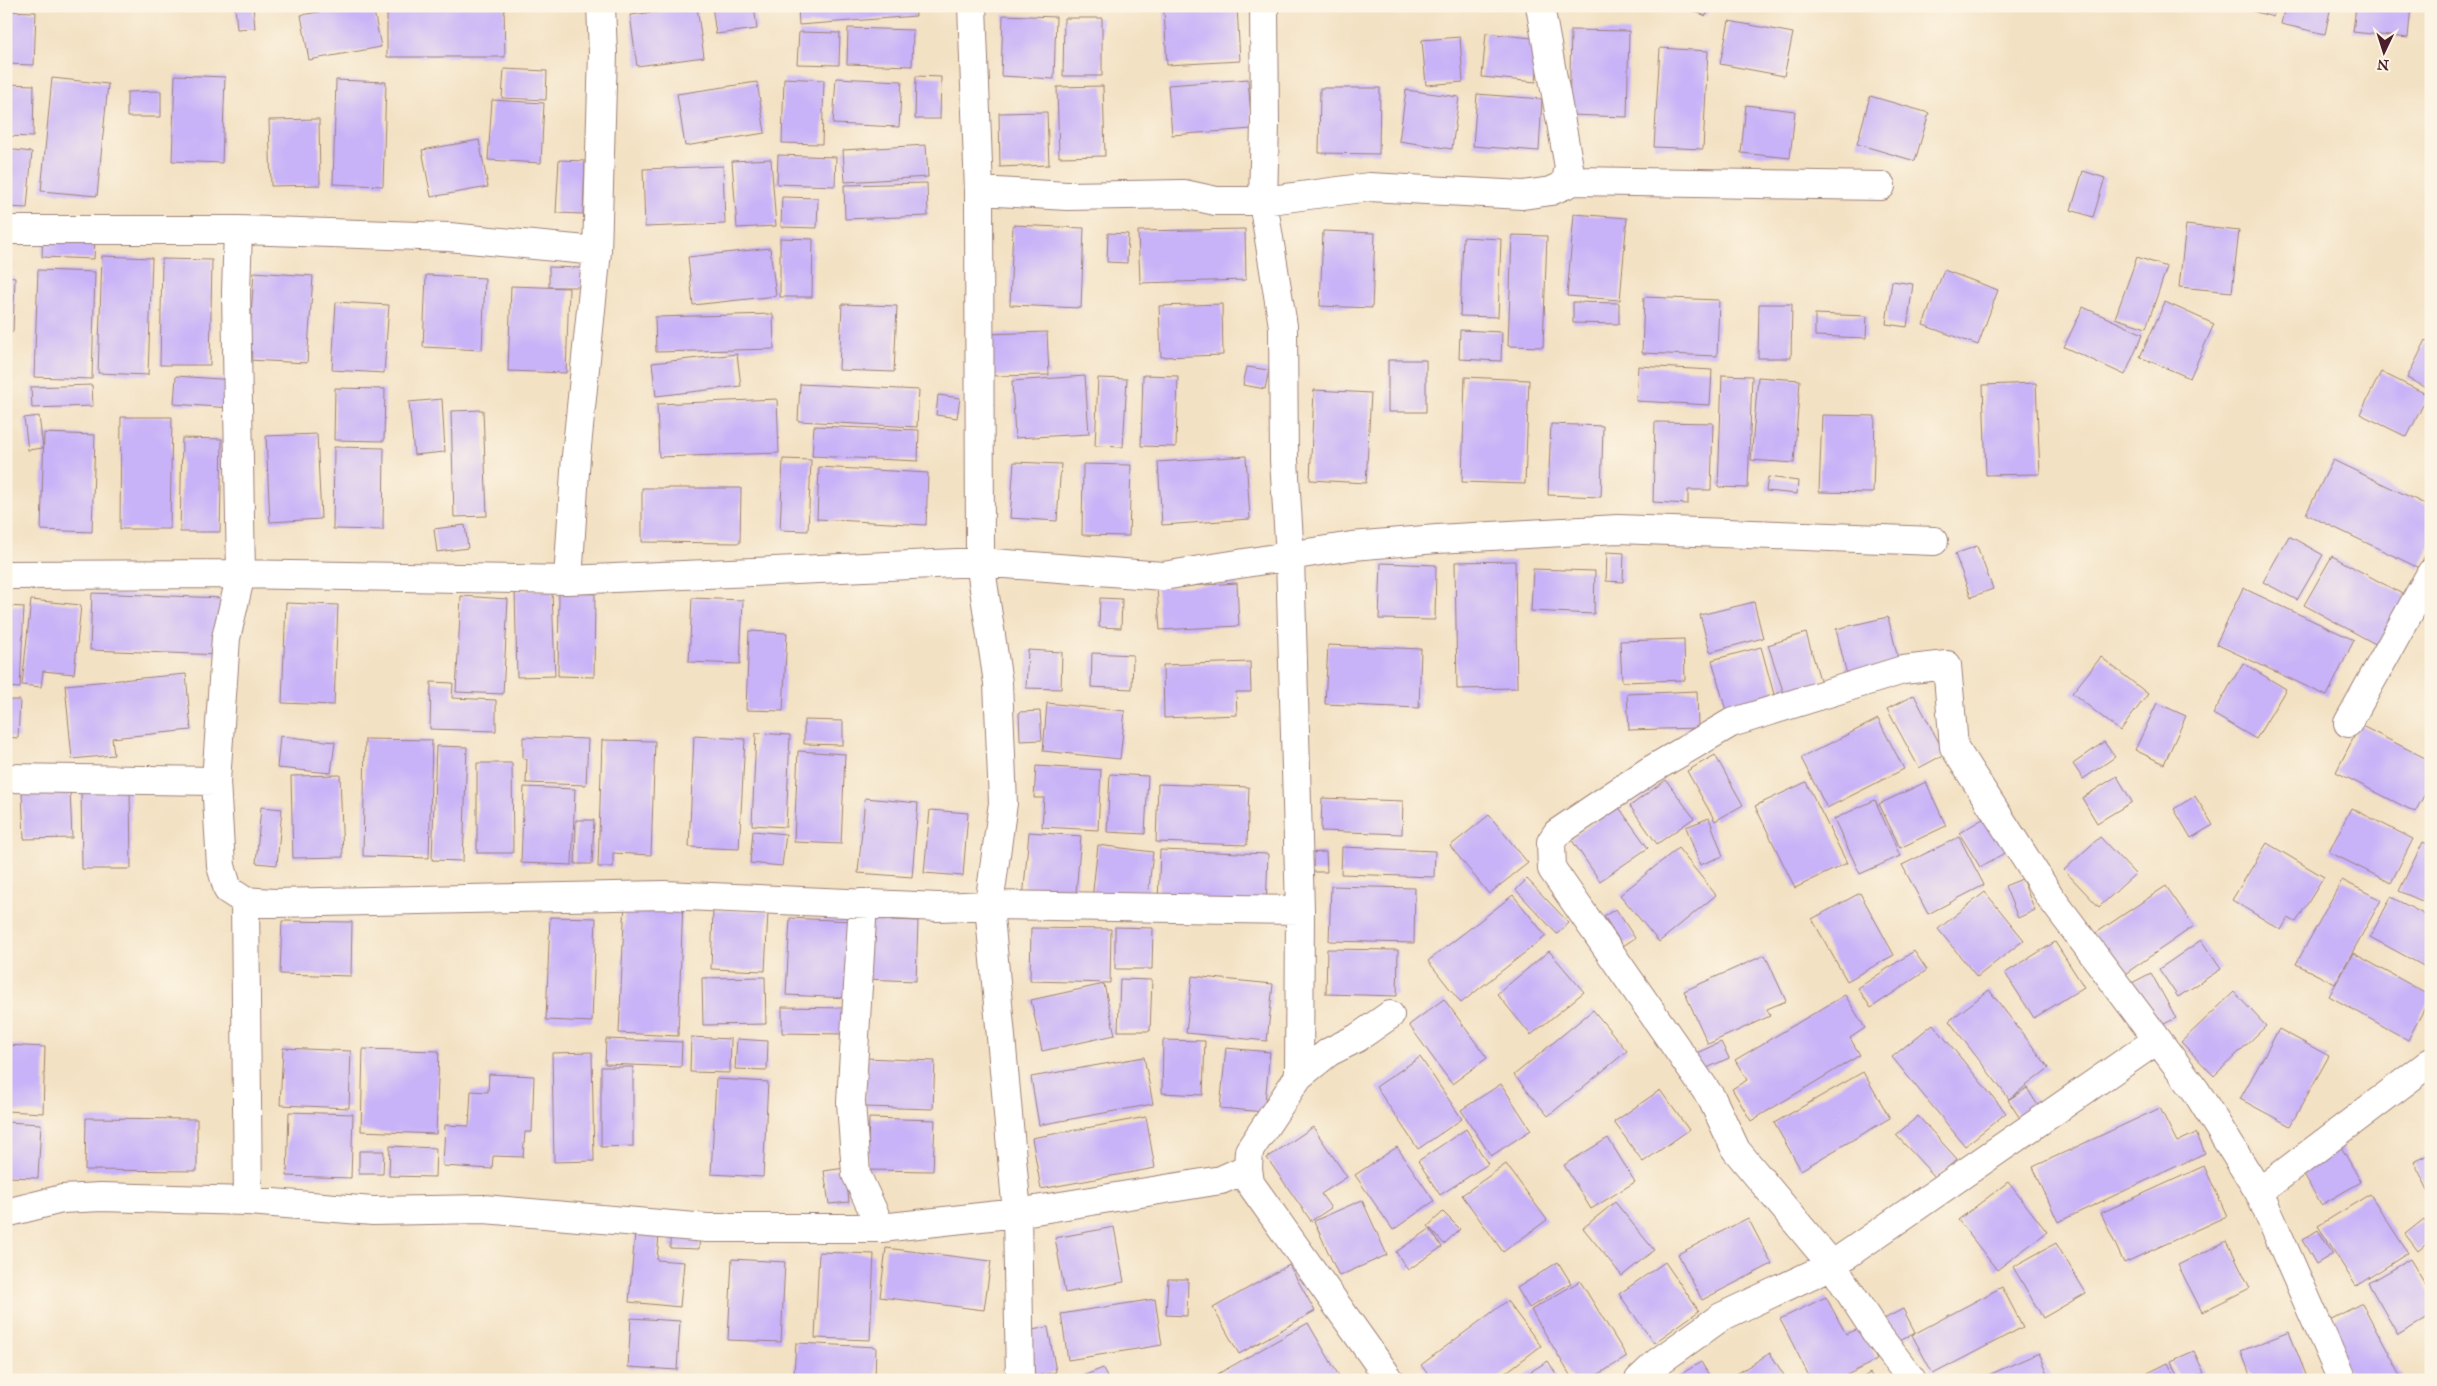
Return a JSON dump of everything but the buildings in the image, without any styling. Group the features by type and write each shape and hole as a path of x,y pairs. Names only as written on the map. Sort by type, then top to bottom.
{"street":[{"path":"568,580 576,456 597,251 603,52 601,6"},
{"path":"972,6 979,191 980,562 998,683 1003,804 989,905 1017,1213 1020,1380"},
{"path":"1264,6 1265,124 1263,202 1283,326 1284,460 1290,557 1300,910 1300,1076"},
{"path":"1540,6 1569,167 1567,176 1574,181"},
{"path":"979,191 1067,196 1184,194 1216,201 1263,202 1369,187 1523,195 1550,191 1574,181 1881,186"},
{"path":"6,230 238,230 448,237 597,251"},
{"path":"238,230 236,292 241,574 226,638 216,780 221,866 228,890 245,902 274,904 664,895 938,907 989,905 1300,910"},
{"path":"6,575 241,574 568,580 980,562 1163,576 1352,546 1618,529 1934,541"},
{"path":"2348,723 2424,600 2431,573"},
{"path":"1912,1380 1877,1334 1832,1265 1736,1150 1712,1099 1552,869 1551,842 1557,833 1572,825 1587,812 1648,771 1732,723 1903,670 1947,665 1954,746 2051,898 2196,1091 2259,1192 2342,1380"},
{"path":"6,778 216,780"},
{"path":"245,902 248,1201"},
{"path":"863,903 851,1102 856,1174 881,1228"},
{"path":"1390,1015 1357,1038 1329,1052 1300,1076 1249,1151 1248,1168 1250,1183 1390,1380"},
{"path":"1639,1380 1658,1362 1721,1317 1832,1265 2157,1040"},
{"path":"2259,1192 2431,1062"},
{"path":"6,1213 62,1199 101,1197 248,1201 373,1211 484,1209 708,1228 881,1228 1017,1213 1221,1180 1248,1168"}]}
